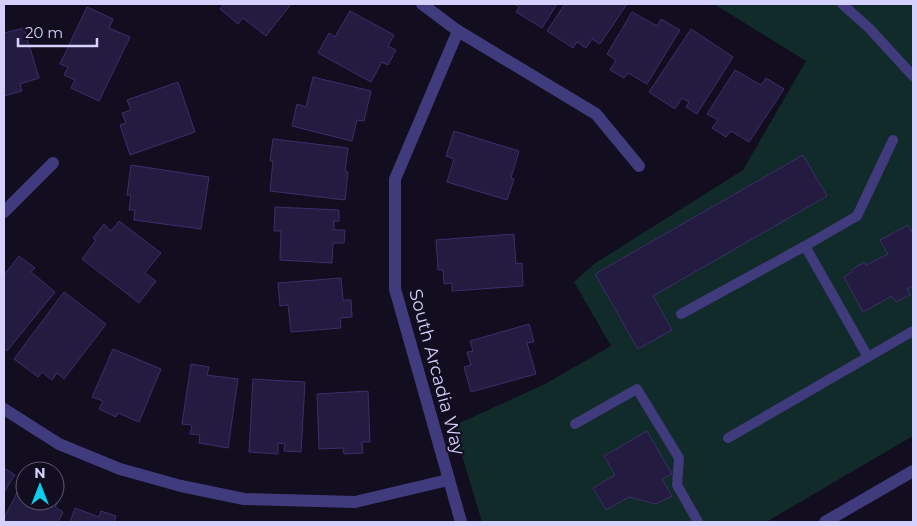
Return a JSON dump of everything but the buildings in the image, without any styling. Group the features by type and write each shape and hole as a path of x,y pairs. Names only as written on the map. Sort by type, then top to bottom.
{"street":[{"path":"422,4 458,31 596,114 639,166"},
{"name":"South Arcadia Way","path":"458,31 395,179 395,289 461,522"},
{"path":"4,212 53,163"},
{"path":"4,409 59,444 120,469 181,486 244,499 356,502 448,480"},
{"path":"824,522 913,471"}],"lane":[{"path":"842,4 869,28 913,76"},
{"path":"681,314 857,216 893,140"},
{"path":"805,246 868,357"},
{"path":"728,438 913,331"},
{"path":"575,424 637,389 679,458 677,485 698,522"}],"green space":[{"path":"714,4 913,4 913,436 766,522 482,522 453,426 545,384 611,346 574,282 594,264 743,170 806,61"}]}
